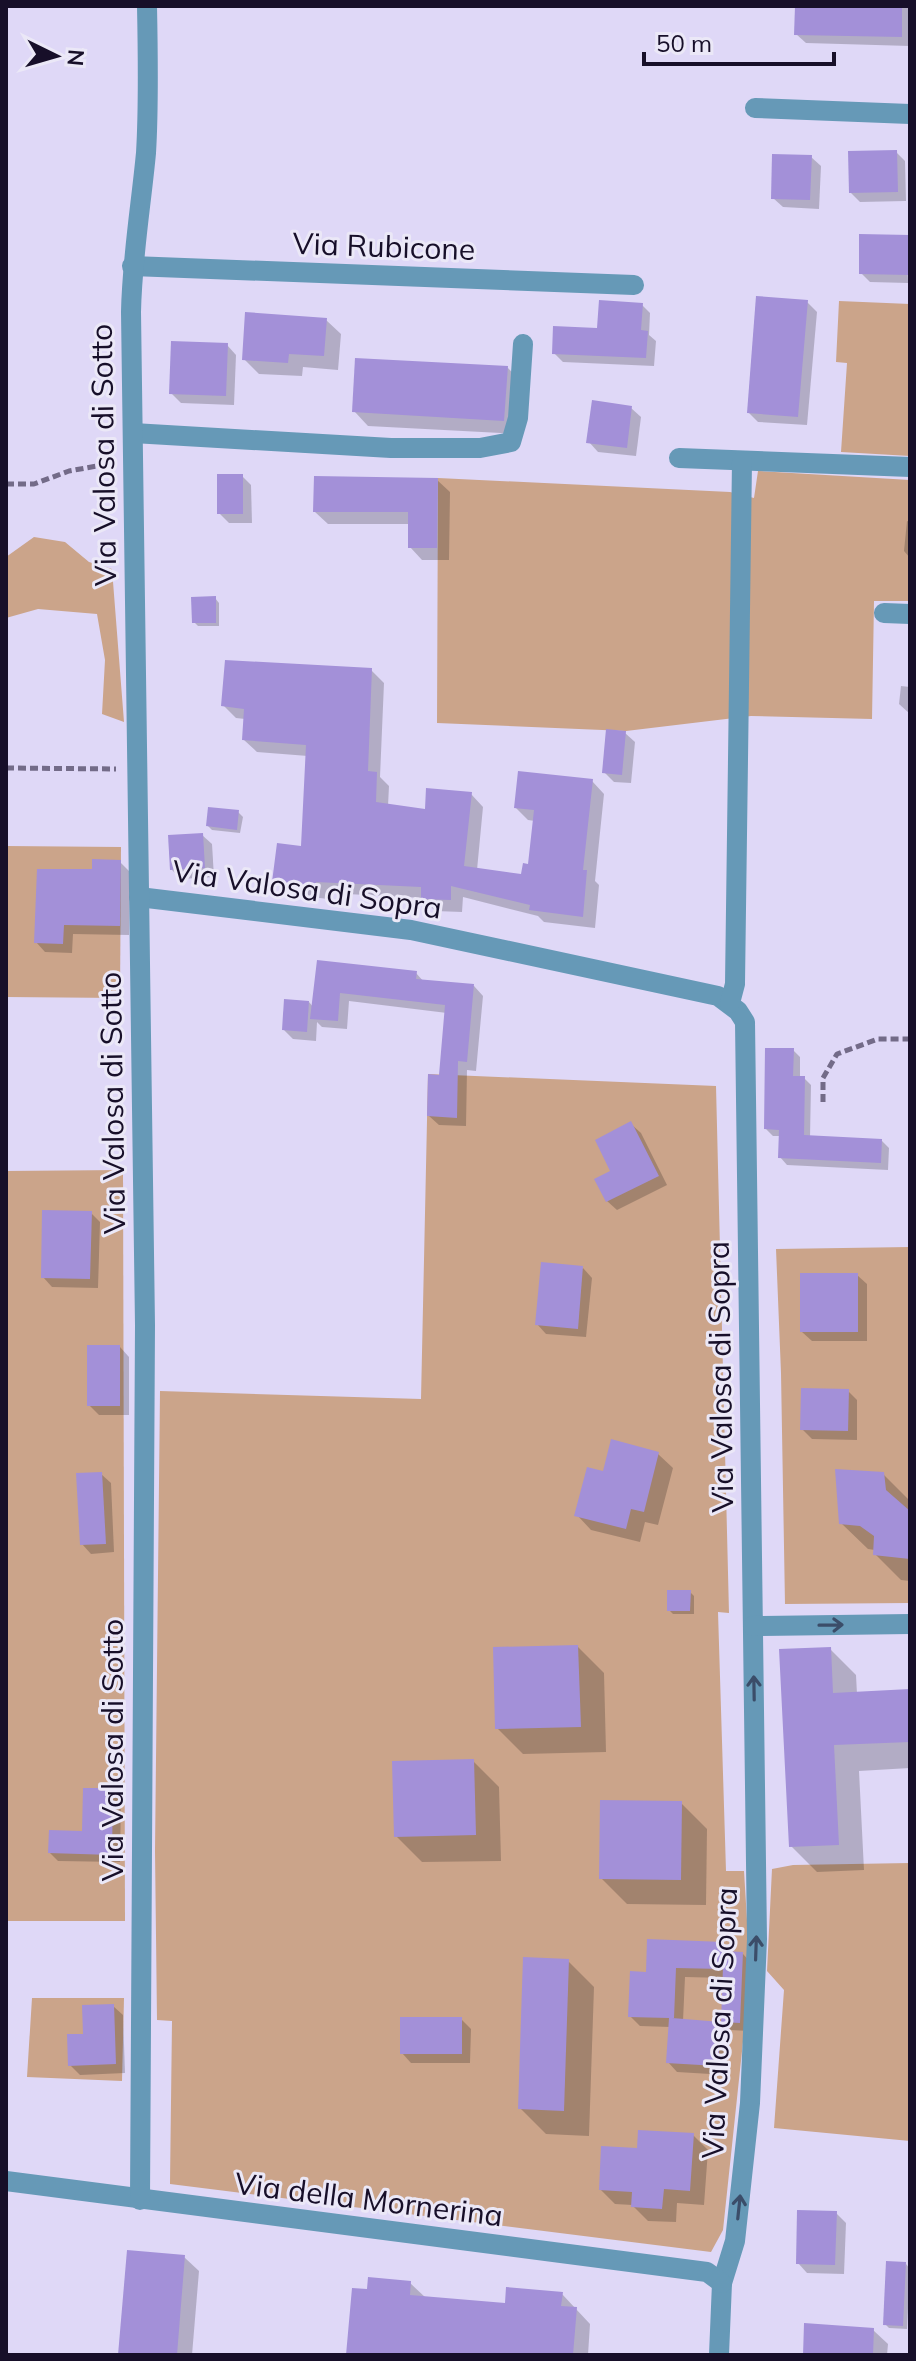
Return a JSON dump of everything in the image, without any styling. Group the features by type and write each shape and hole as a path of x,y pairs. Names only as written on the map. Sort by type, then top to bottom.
{"street":[{"name":"Via Valosa di Sotto","path":"140,2200 145,1325 132,266 146,152 147,6"},
{"path":"755,108 910,114"},
{"name":"Via Rubicone","path":"132,266 634,285"},
{"path":"133,433 391,448 480,448 511,442 518,418 523,344"},
{"path":"679,458 910,467"},
{"path":"730,1003 735,984 742,461"},
{"path":"884,613 910,614"},
{"name":"Via Valosa di Sopra","path":"139,897 411,930 702,992 730,1003 745,1022 757,1939 750,2103 735,2241 722,2283 719,2355"},
{"path":"753,1626 910,1624"},
{"name":"Via della Mornerina","path":"6,2181 693,2270 707,2272 722,2283"}],"path":[{"path":"6,484 34,484 69,471 133,459"},
{"path":"6,768 137,769"},
{"path":"823,1102 823,1078 837,1054 878,1039 910,1039"}],"shaded area":[{"path":"839,301 910,304 910,456 841,452 847,363 836,362"},
{"path":"758,471 910,480 910,601 874,601 872,719 751,716 626,731 437,723 438,478 730,492 754,498"},
{"path":"34,537 65,542 89,562 112,569 124,722 102,714 105,660 97,614 38,609 6,618 6,557"},
{"path":"6,846 121,847 120,998 6,997"},
{"path":"428,1074 716,1086 729,1613 718,1612 726,1871 744,1871 749,1953 745,2023 723,2230 711,2252 170,2184 172,2021 157,2020 155,1851 160,1391 421,1399"},
{"path":"123,1170 125,1921 6,1921 6,1171"},
{"path":"910,1247 910,1603 785,1604 776,1249"},
{"path":"910,1863 910,2141 774,2128 784,1990 767,1971 772,1869 793,1865"},
{"path":"32,1998 124,1998 122,2081 27,2077"}],"building":[{"path":"795,6 902,6 902,37 794,35"},
{"path":"897,150 898,192 849,193 848,151"},
{"path":"772,154 812,155 810,200 771,199"},
{"path":"859,234 910,235 910,275 859,274"},
{"path":"756,296 808,300 798,417 747,413"},
{"path":"599,300 643,303 641,330 648,331 646,358 552,354 553,326 597,328"},
{"path":"245,312 327,318 324,356 289,354 288,363 242,360"},
{"path":"171,341 228,343 226,396 169,394"},
{"path":"355,358 508,366 504,421 352,412"},
{"path":"592,400 632,406 627,448 586,443"},
{"path":"217,474 243,474 243,514 217,514"},
{"path":"314,476 438,478 437,548 408,548 408,512 313,512"},
{"path":"216,596 216,623 192,623 191,597"},
{"path":"225,660 372,668 368,771 377,772 376,802 425,809 426,788 472,792 464,866 521,874 523,863 528,864 534,810 514,808 518,771 593,779 583,870 587,870 583,917 529,910 530,905 451,886 451,900 421,899 421,887 316,882 316,887 272,882 277,843 301,846 306,745 242,740 244,709 221,706"},
{"path":"606,729 626,731 622,775 602,773"},
{"path":"208,807 239,810 237,830 206,826"},
{"path":"203,833 205,868 170,870 168,835"},
{"path":"92,859 121,860 120,926 64,925 63,944 34,943 37,869 92,869"},
{"path":"317,960 417,971 416,979 474,984 467,1062 458,1061 457,1118 427,1116 428,1074 439,1075 445,1005 340,993 338,1021 310,1019"},
{"path":"284,999 309,1001 307,1032 282,1030"},
{"path":"765,1048 794,1048 793,1076 805,1076 804,1135 882,1139 881,1163 778,1158 779,1130 764,1129"},
{"path":"631,1121 659,1176 606,1202 594,1179 610,1171 595,1140"},
{"path":"42,1210 92,1211 90,1279 41,1278"},
{"path":"541,1262 583,1266 578,1329 535,1325"},
{"path":"800,1273 858,1273 858,1332 800,1332"},
{"path":"87,1345 120,1345 120,1406 87,1406"},
{"path":"801,1388 849,1389 848,1431 800,1430"},
{"path":"611,1439 659,1452 644,1512 631,1509 626,1529 574,1516 587,1467 603,1471"},
{"path":"835,1469 884,1472 886,1490 910,1511 910,1559 873,1555 874,1536 860,1526 839,1524"},
{"path":"102,1472 106,1544 80,1545 76,1473"},
{"path":"667,1590 691,1590 690,1611 667,1611"},
{"path":"578,1645 581,1727 495,1729 493,1647"},
{"path":"831,1647 833,1693 910,1689 910,1742 834,1745 839,1845 789,1847 779,1649"},
{"path":"474,1759 476,1835 394,1837 392,1761"},
{"path":"83,1788 113,1788 112,1855 48,1853 49,1830 82,1831"},
{"path":"600,1800 682,1801 681,1880 599,1879"},
{"path":"647,1939 724,1942 724,1951 743,1952 740,2023 721,2022 718,2066 666,2063 669,2018 628,2017 630,1971 646,1972","holes":["676,1968 723,1969 721,2022 672,2018"]},
{"path":"523,1957 569,1959 564,2111 518,2109"},
{"path":"114,2004 116,2064 68,2066 67,2034 83,2034 82,2005"},
{"path":"400,2017 462,2017 462,2054 400,2054"},
{"path":"638,2130 694,2133 690,2191 664,2189 662,2209 631,2207 632,2192 599,2190 601,2146 637,2148"},
{"path":"797,2210 837,2211 835,2265 796,2264"},
{"path":"127,2250 185,2255 177,2355 118,2355"},
{"path":"886,2261 906,2262 903,2326 883,2325"},
{"path":"368,2277 411,2281 410,2295 505,2303 506,2287 563,2292 561,2306 577,2307 573,2355 346,2355 352,2288 367,2289"},
{"path":"804,2323 874,2328 873,2355 803,2355"}]}
